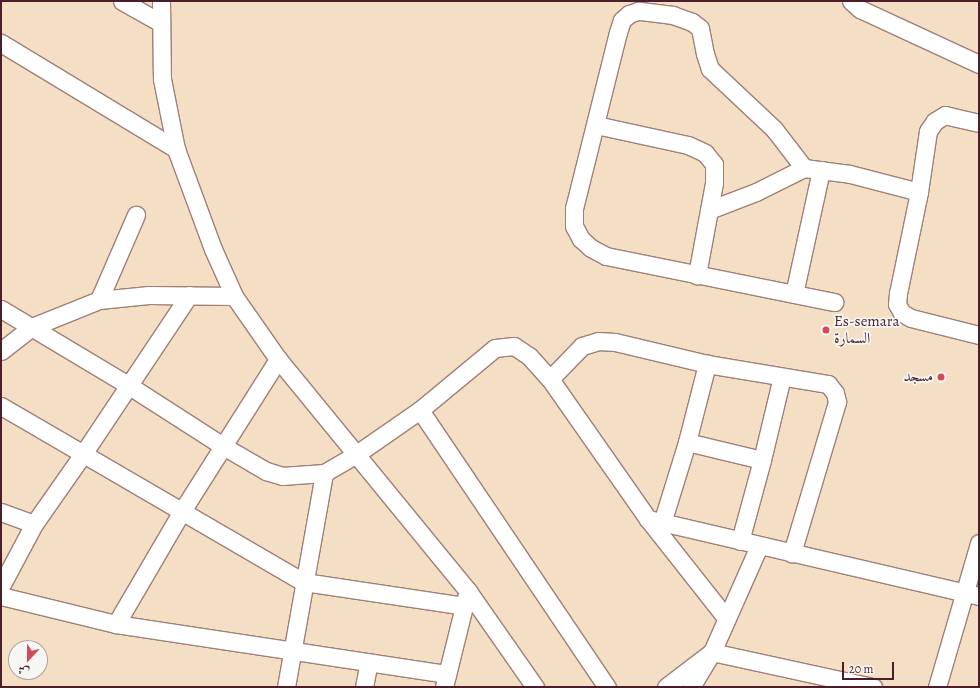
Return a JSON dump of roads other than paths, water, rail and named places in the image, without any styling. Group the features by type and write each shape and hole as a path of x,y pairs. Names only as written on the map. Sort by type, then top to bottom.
{"street":[{"path":"122,1 161,23"},
{"path":"161,1 162,79 176,149 213,249 234,296 278,359 355,455 535,687"},
{"path":"851,1 860,9 979,64"},
{"path":"804,168 774,128 710,69 705,54 700,28 692,22 672,15 638,11 629,14 622,20 574,208 574,226 581,239 591,248 606,256 834,302"},
{"path":"1,43 176,149"},
{"path":"979,123 945,115 935,121 928,131 919,192 897,304 902,313 911,318 979,335"},
{"path":"596,125 688,145 706,153 714,164 715,173 697,275"},
{"path":"709,210 756,192 804,168 850,174 919,192"},
{"path":"794,294 821,170"},
{"path":"99,300 136,215"},
{"path":"1,351 32,327 99,300 149,295 234,296"},
{"path":"3,578 34,524 83,454 188,295"},
{"path":"1,310 32,327 223,446 275,475 293,476 324,473 355,455 420,410 495,348 514,346 529,356 550,379 727,619"},
{"path":"550,379 582,346 598,341 615,342 707,364 828,384 835,393 837,402 792,553"},
{"path":"116,624 182,512 278,359"},
{"path":"655,521 688,442 707,364"},
{"path":"740,541 762,460 782,377"},
{"path":"1,406 304,582 466,598"},
{"path":"420,410 607,687"},
{"path":"688,442 762,460"},
{"path":"286,687 324,473"},
{"path":"1,512 34,524"},
{"path":"655,521 972,594"},
{"path":"936,687 972,594 979,542"},
{"path":"691,687 712,652 759,546"},
{"path":"1,596 116,624 369,662 445,681 466,598"},
{"path":"666,687 712,652 873,687"},
{"path":"364,687 369,662"}],"place":[{"name":"Es-semara السمارة","path":"826,330"},
{"name":"مسجد","path":"941,377"}]}
